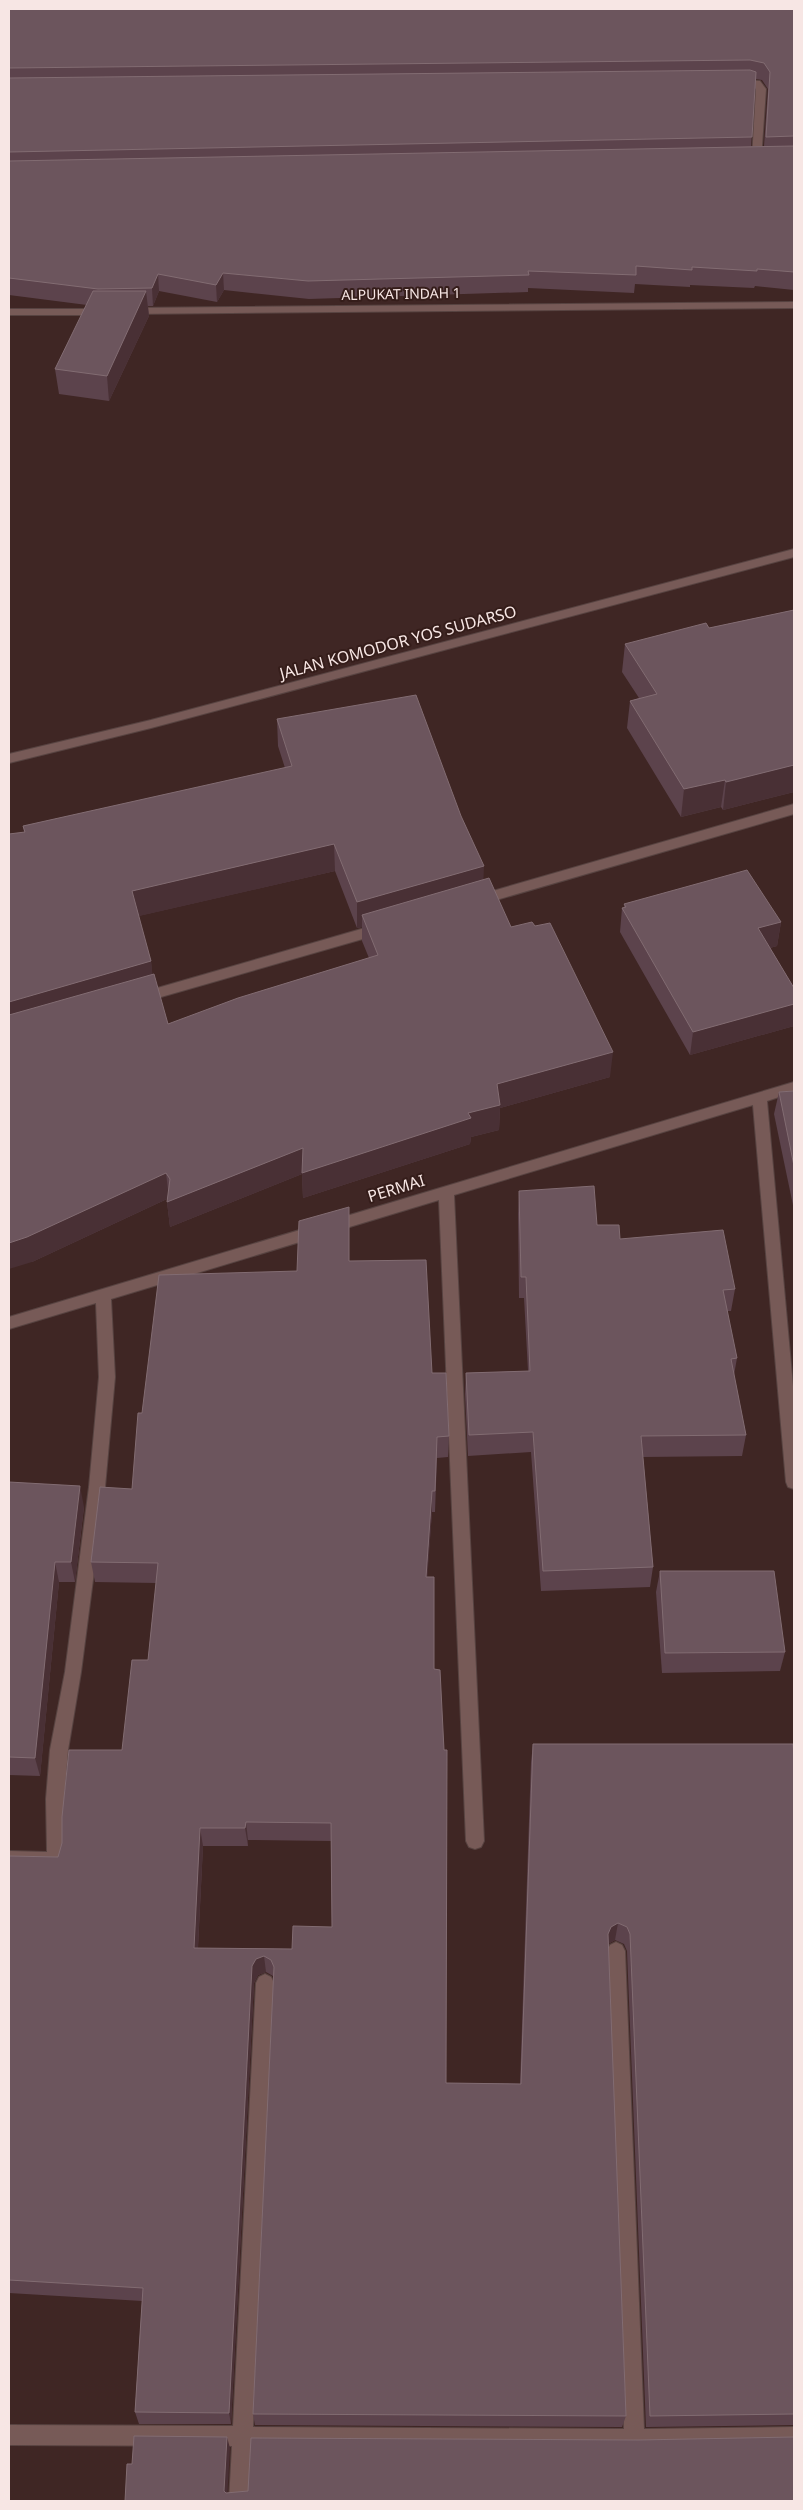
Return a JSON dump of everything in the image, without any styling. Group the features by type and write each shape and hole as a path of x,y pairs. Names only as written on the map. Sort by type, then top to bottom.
{"street":[{"path":"728,82 756,83 761,89 757,158"},
{"name":"ALPUKAT INDAH 1","path":"9,312 794,305"},
{"name":"JALAN KOMODOR YOS SUDARSO","path":"9,759 151,724 794,553"},
{"path":"468,903 794,809"},
{"path":"124,1002 392,925"},
{"name":"PERMAI","path":"9,1323 794,1087"},
{"path":"760,1098 794,1482"},
{"path":"446,1192 475,1841"},
{"path":"9,1859 56,1861 55,1799 60,1750 73,1672 97,1487 107,1377 103,1294"},
{"path":"77,1486 97,1487"},
{"path":"616,1951 634,2439"},
{"path":"238,2501 265,1983"},
{"path":"9,2435 634,2439 794,2436"}],"building":[{"path":"9,9 794,9 794,136 766,137 770,72 764,63 750,60 9,68"},
{"path":"750,70 756,72 752,137 9,152 9,78"},
{"path":"794,146 794,272 692,267 692,270 636,266 636,275 528,271 529,275 308,281 223,273 216,285 158,274 152,288 98,289 9,278 9,161"},
{"path":"93,291 146,291 107,376 55,369"},
{"path":"794,610 794,765 726,782 725,780 684,789 630,701 657,694 625,644 706,623 709,628"},
{"path":"416,695 461,816 484,866 357,902 334,844 132,891 151,961 9,1002 9,834 25,832 23,826 292,766 277,719"},
{"path":"747,870 781,922 758,928 794,988 794,1004 693,1032 622,908 626,907 624,904"},
{"path":"489,878 511,927 532,922 535,926 550,923 613,1052 497,1084 500,1105 468,1113 471,1118 302,1173 303,1148 167,1202 170,1179 166,1173 27,1237 9,1243 9,1015 154,974 168,1024 238,998 378,955 362,915"},
{"path":"794,1091 794,1166 779,1092"},
{"path":"594,1186 597,1225 619,1225 620,1239 723,1230 735,1289 723,1290 737,1358 731,1359 746,1435 641,1436 653,1567 543,1571 533,1432 469,1435 466,1373 530,1371 526,1277 521,1277 519,1191"},
{"path":"349,1207 349,1261 426,1260 432,1373 446,1373 449,1436 437,1437 435,1491 432,1491 426,1577 434,1577 434,1669 440,1670 444,1750 447,1750 446,2083 521,2084 533,1744 793,1744 794,2414 650,2416 630,1934 627,1927 618,1923 611,1927 608,1934 626,2416 253,2414 274,1967 271,1960 264,1956 256,1959 252,1966 229,2413 135,2412 143,2288 9,2280 9,1856 58,1857 62,1843 62,1817 69,1750 122,1750 132,1660 148,1660 158,1563 91,1562 100,1487 132,1489 138,1413 142,1413 159,1275 297,1271 299,1221","holes":["246,1822 331,1823 332,1927 293,1926 292,1949 194,1948 200,1828 245,1828"]},
{"path":"9,1482 80,1486 71,1562 55,1562 35,1758 9,1757"},
{"path":"660,1571 774,1571 785,1652 665,1653"},
{"path":"134,2436 227,2437 224,2491 226,2493 248,2491 251,2438 638,2440 794,2437 794,2501 125,2501 127,2464 132,2464"}]}
